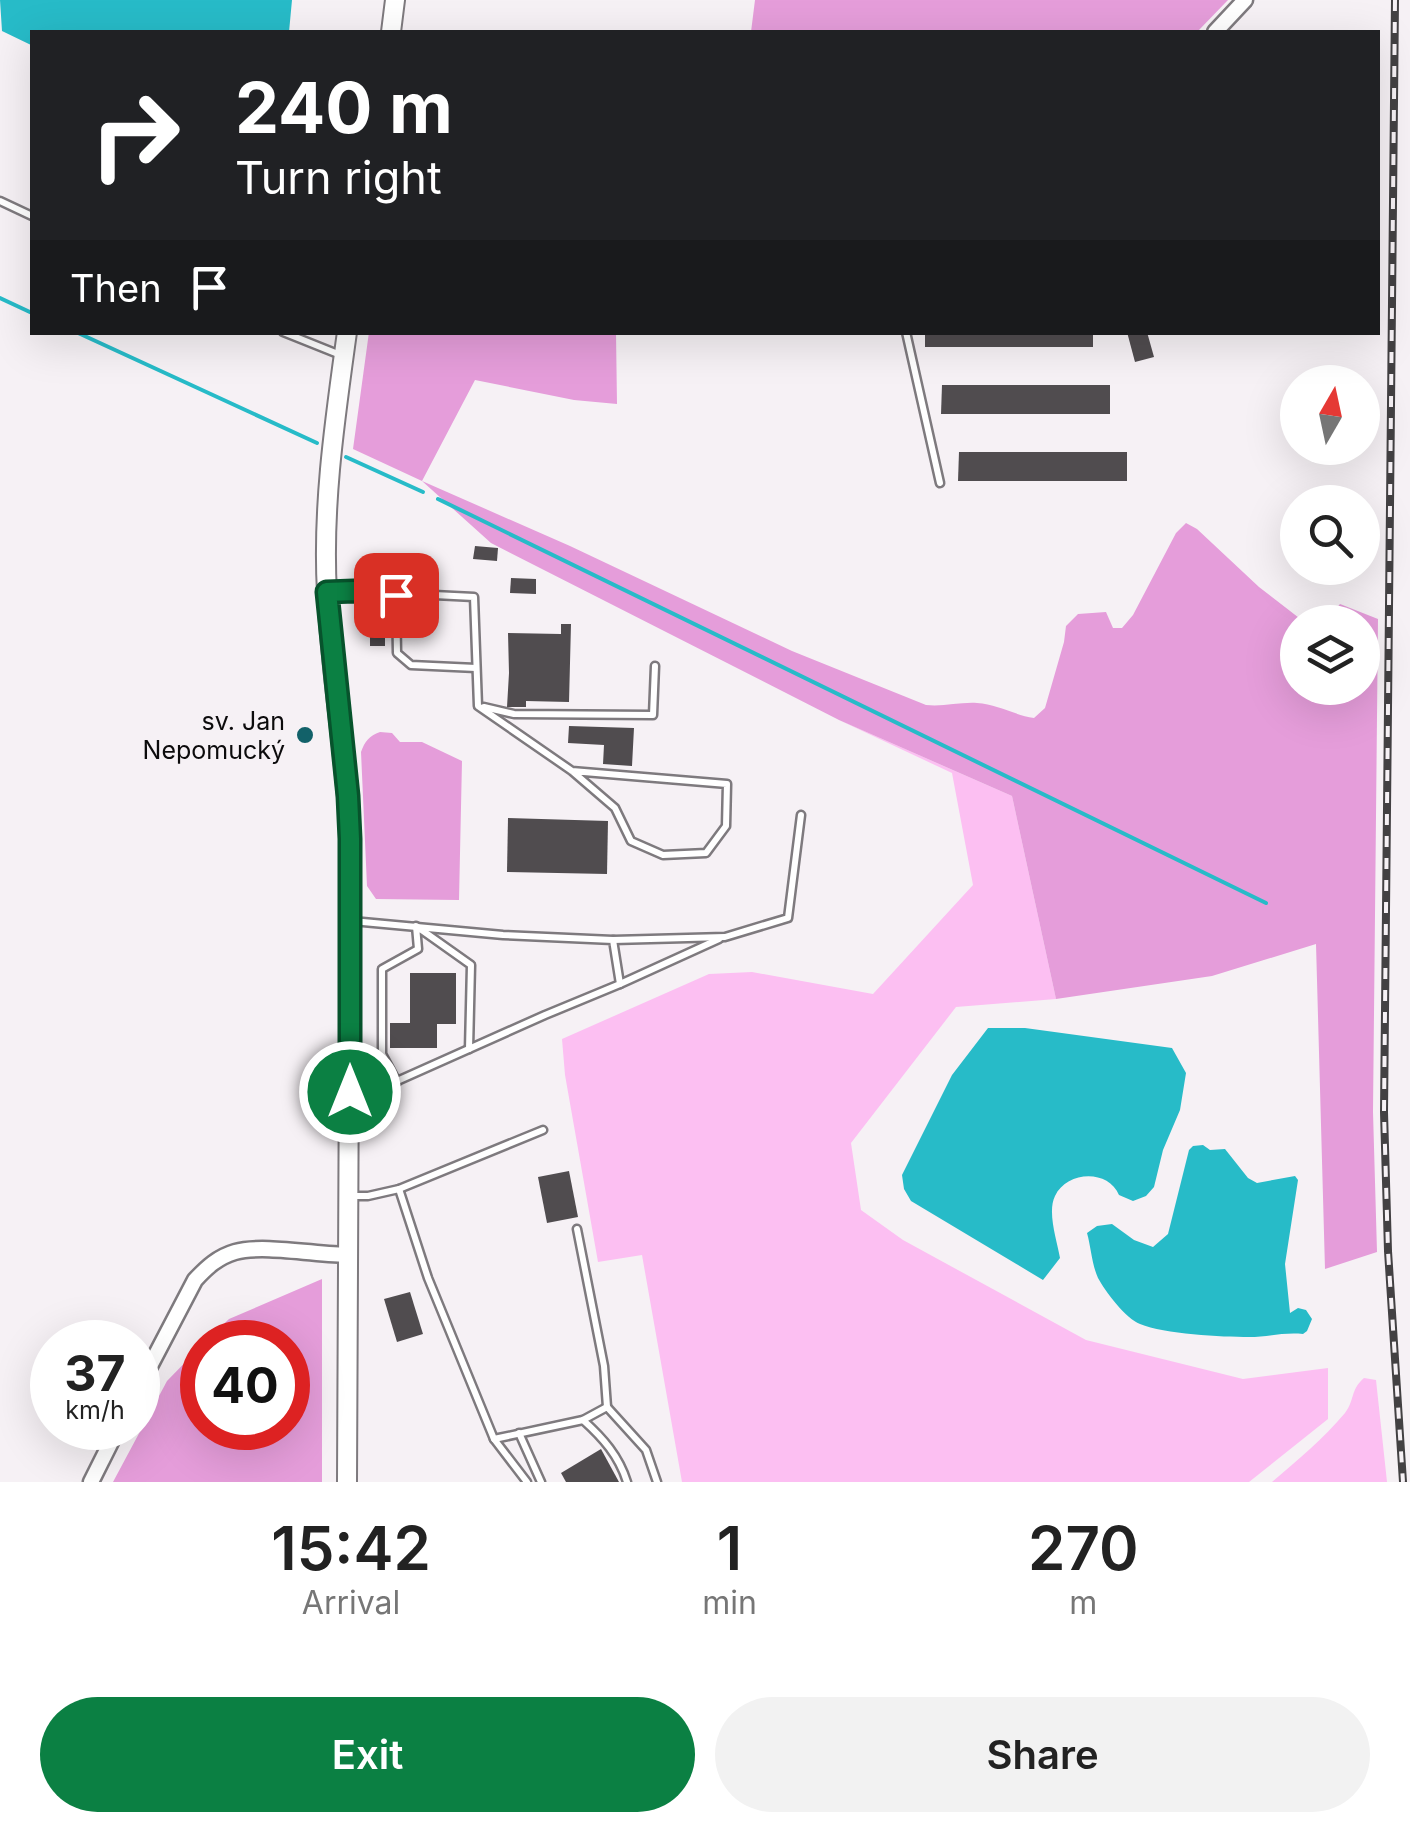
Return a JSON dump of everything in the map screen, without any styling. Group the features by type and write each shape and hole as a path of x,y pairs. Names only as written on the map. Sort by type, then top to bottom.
{"street":[{"path":"390,30 395,0"},
{"path":"1217,30 1246,0"},
{"path":"347,335 330,469 327,592 348,796 351,921 348,1482"},
{"path":"160,1346 195,1280 220,1258 256,1250 349,1255"},
{"path":"91,1482 107,1450"}],"lane":[{"path":"0,201 30,215"},
{"path":"290,335 344,356"},
{"path":"907,335 940,483"},
{"path":"327,592 474,596 478,706"},
{"path":"396,595 397,652 411,666 476,668"},
{"path":"478,706 514,714 654,714 655,666"},
{"path":"478,706 572,772 615,808 631,841 664,855 706,854 726,826 727,784 572,772"},
{"path":"350,1092 377,1090 725,936 788,918 801,815"},
{"path":"351,921 613,940 725,936"},
{"path":"416,926 471,965 469,1050"},
{"path":"397,1082 382,1054 382,968 418,949 416,926"},
{"path":"613,940 620,984"},
{"path":"349,1196 399,1189 543,1130"},
{"path":"399,1189 428,1278 494,1439 526,1482"},
{"path":"577,1229 604,1366 607,1408 646,1450 658,1482"},
{"path":"494,1439 583,1420 607,1408"},
{"path":"583,1420 604,1439 627,1482"},
{"path":"519,1434 541,1482"}],"shaded area":[{"path":"755,0 1228,0 1199,30 751,30"},
{"path":"369,335 616,335 617,404 574,400 475,380 422,481 353,449"},
{"path":"422,481 792,651 926,705 984,704 1034,718 1045,708 1066,626 1078,614 1106,612 1113,628 1122,628 1133,615 1176,533 1186,523 1197,529 1282,605 1280,705 1377,705 1373,1112 1377,1252 1325,1269 1316,944 1212,976 1056,999 1012,796 839,720 491,543"},
{"path":"839,720 1012,796 1056,999 956,1007 851,1143 861,1210 903,1240 1086,1340 1243,1379 1328,1368 1328,1419 1249,1482 682,1482 642,1255 598,1262 562,1039 709,974 752,972 873,994 973,885 952,773"},
{"path":"380,732 392,733 400,742 422,742 462,761 459,900 376,899 367,886 361,752 368,739"},
{"path":"322,1279 322,1482 113,1482 130,1450 160,1450 160,1394 180,1368 180,1450 310,1450 310,1320 229,1319"},
{"path":"1364,1378 1376,1380 1387,1482 1272,1482 1337,1423"}],"water":[{"path":"0,0 292,0 289,30 30,30 30,45 2,31"},
{"path":"988,1028 1025,1028 1172,1048 1186,1073 1180,1110 1163,1150 1154,1187 1146,1196 1133,1201 1097,1177 1078,1178 1061,1188 1052,1210 1060,1258 1043,1280 911,1201 904,1189 902,1175 952,1075"},
{"path":"1203,1145 1210,1150 1225,1149 1248,1178 1257,1183 1295,1176 1298,1180 1285,1264 1290,1313 1298,1308 1306,1310 1312,1319 1303,1334 1224,1336 1150,1327 1129,1317 1098,1278 1087,1233 1097,1226 1112,1224 1134,1240 1153,1247 1168,1234 1189,1150"}],"building":[{"path":"925,335 1093,335 1093,347 925,347"},
{"path":"1128,335 1148,335 1154,357 1135,362"},
{"path":"942,385 1110,385 1110,414 941,414"},
{"path":"959,452 1127,452 1127,481 958,481"},
{"path":"475,546 498,548 497,561 473,559"},
{"path":"511,578 536,579 536,594 510,593"},
{"path":"370,620 378,620 378,631 385,631 385,646 370,646"},
{"path":"561,624 571,624 569,702 526,701 526,707 507,707 508,633 561,634"},
{"path":"569,726 634,728 632,766 603,764 604,745 568,743"},
{"path":"508,818 608,821 607,874 507,872"},
{"path":"410,973 456,973 456,1024 437,1024 437,1048 390,1048 390,1023 410,1023"},
{"path":"569,1171 578,1217 547,1223 538,1177"},
{"path":"410,1292 423,1334 397,1342 384,1299"},
{"path":"601,1449 619,1482 566,1482 561,1473"}],"waterway":[{"path":"0,298 30,312"},
{"path":"83,335 317,443"},
{"path":"346,457 423,492"},
{"path":"438,499 1266,903"}],"railway":[{"path":"1395,0 1384,1112 1388,1251 1403,1482"}],"place":[{"name":"sv. Jan Nepomucký","path":"305,735"}],"route":[{"path":"350,1092 350,839 327,592 396,595"}]}
